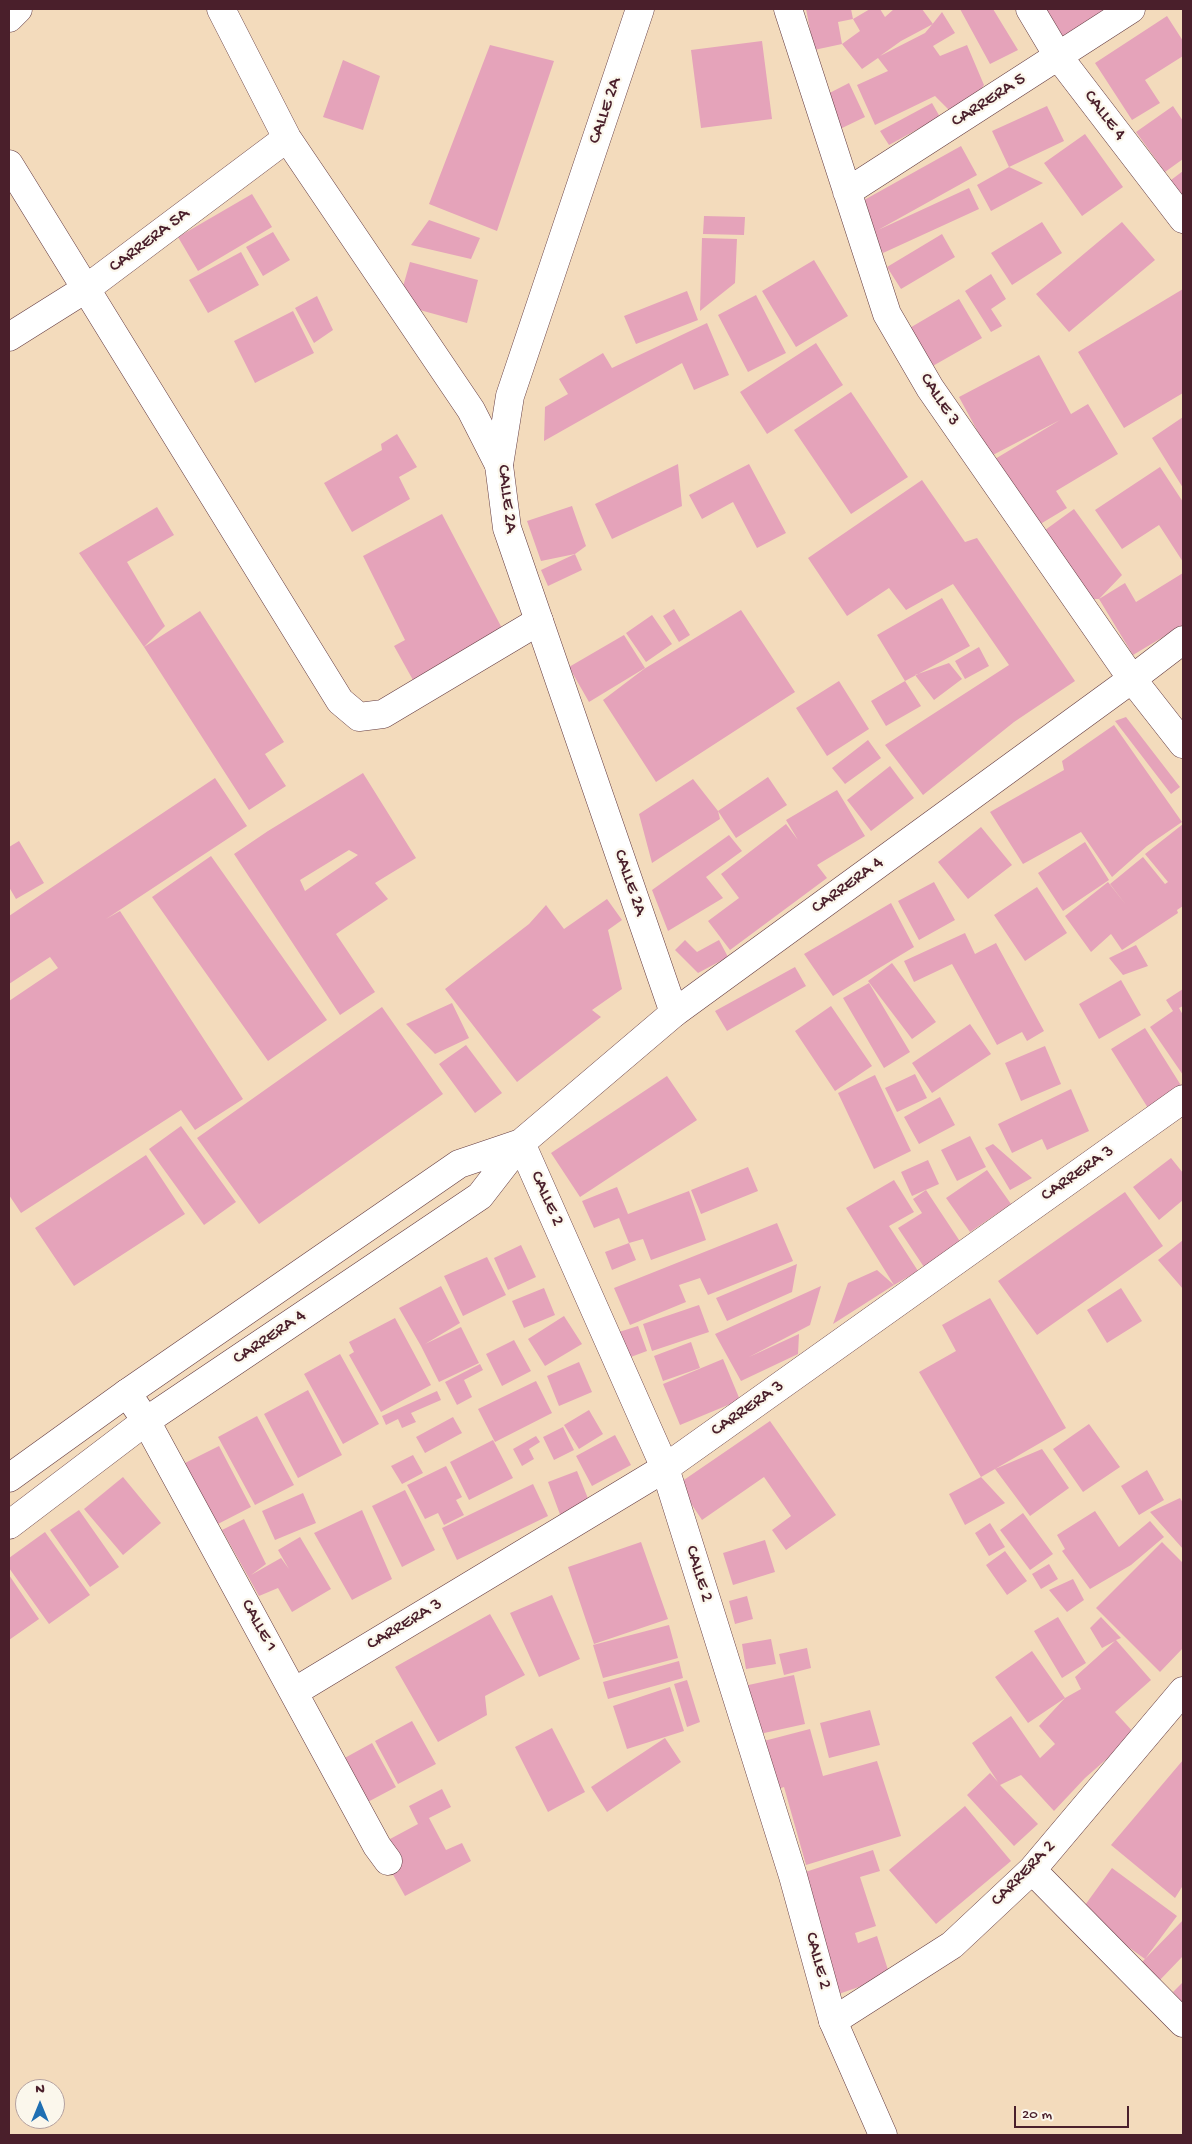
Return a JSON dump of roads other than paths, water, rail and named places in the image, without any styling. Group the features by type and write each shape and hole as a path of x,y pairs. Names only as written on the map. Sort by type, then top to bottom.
{"street":[{"path":"9,18 18,9"},
{"path":"220,9 287,138 471,410 499,465"},
{"name":"CALLE 2A","path":"640,9 510,396 499,465 507,528 674,1013"},
{"name":"CALLE 3","path":"788,9 887,314 930,388 1132,679 1183,744"},
{"name":"CALLE 4","path":"1030,9 1058,56 1183,220"},
{"name":"CARRERA 5","path":"846,192 1131,9"},
{"name":"CARRERA 5A","path":"9,337 87,288 287,138"},
{"path":"9,164 340,701 359,717 383,714 539,621"},
{"name":"CARRERA 4","path":"9,1525 146,1421 480,1196 521,1143 674,1013 1183,640"},
{"name":"CARRERA 3","path":"294,1692 665,1468 1183,1099"},
{"name":"CARRERA 4","path":"9,1478 126,1393 459,1164 521,1143"},
{"name":"CALLE 2","path":"521,1143 665,1468 793,1876 833,2021 884,2135"},
{"name":"CALLE 1","path":"126,1393 146,1421 377,1846 388,1861"},
{"name":"CARRERA 2","path":"833,2021 952,1945 1032,1870 1183,1691"},
{"path":"1032,1870 1183,2024"}]}
